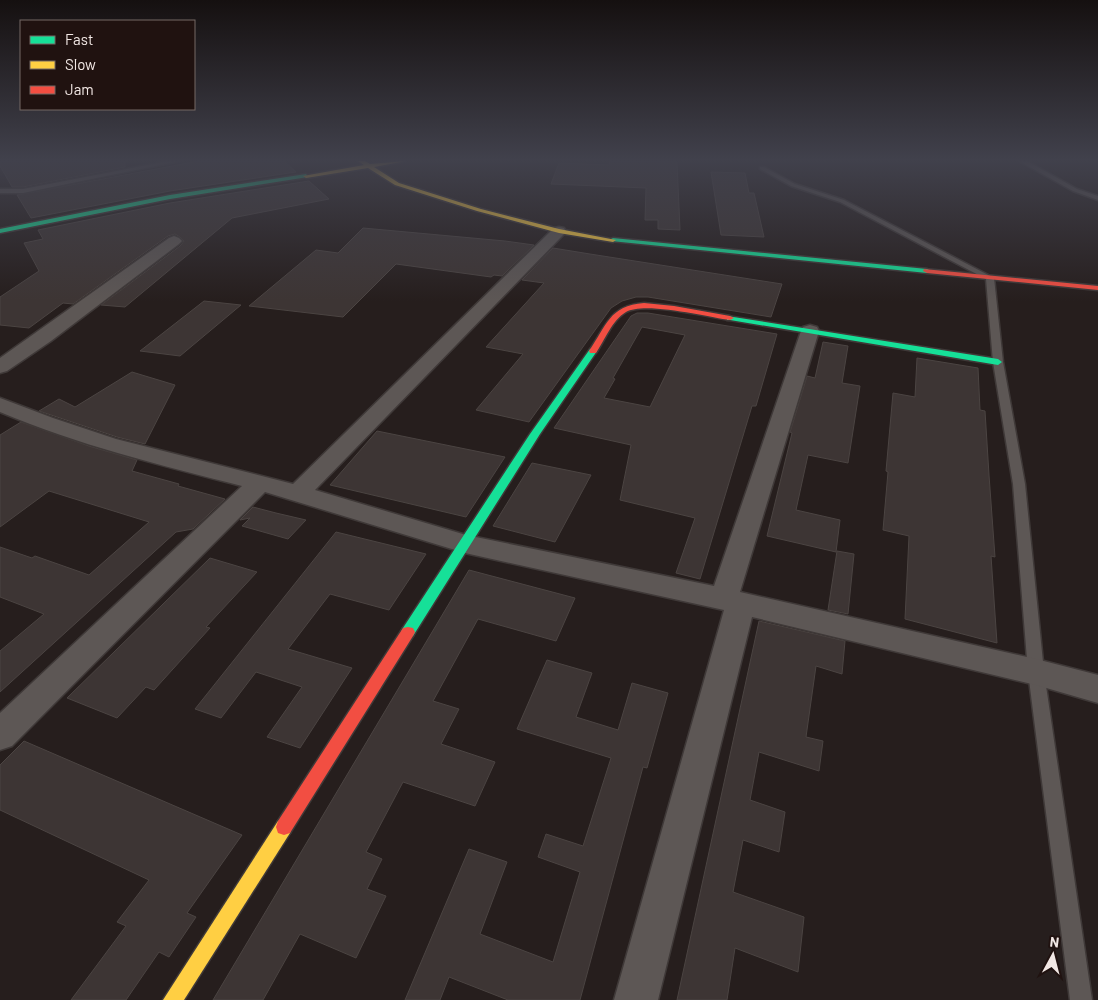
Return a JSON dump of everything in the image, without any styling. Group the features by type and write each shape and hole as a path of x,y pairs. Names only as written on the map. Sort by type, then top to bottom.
{"main road":[{"path":"0,221 68,208"},
{"path":"0,231 117,208"},
{"path":"472,208 559,231 633,243 1098,288"},
{"path":"173,1000 465,544 581,367 625,308 638,304 648,305 998,362"}],"street":[{"path":"298,493 559,231"},
{"path":"0,367 44,338 174,241"},
{"path":"636,1000 733,601 810,331"},
{"path":"0,404 45,423 108,444 298,493 465,544 733,601 1036,672 1098,689"},
{"path":"0,735 259,484"}],"lane":[{"path":"855,208 971,266 990,278 998,362 1019,484 1036,672 1081,1000"}],"building":[{"path":"25,208 84,208 31,218"},
{"path":"147,208 285,208 232,218 125,307 101,305 180,246 184,241 180,237 175,234 168,236 73,304 63,303 29,328 0,325 0,297 39,271 24,243 43,239 38,230"},
{"path":"645,208 679,208 680,230 658,229 658,220 645,220"},
{"path":"717,208 757,208 764,237 721,235"},
{"path":"363,228 534,245 502,276 494,275 491,277 396,264 343,317 249,306 316,250 338,253"},
{"path":"553,248 782,284 771,317 648,297 636,297 622,301 611,308 529,422 476,410 523,354 486,347 544,283 522,280"},
{"path":"204,301 241,305 180,356 140,351"},
{"path":"637,313 648,313 777,334 756,406 752,406 700,579 676,573 695,518 620,500 631,445 554,428 631,316","holes":["642,327 685,335 650,407 604,398 615,379 613,378"]},
{"path":"823,342 848,346 842,383 860,386 848,463 808,455 796,510 840,520 836,552 767,536 792,433 790,432 807,376 815,378"},
{"path":"917,358 978,368 980,410 985,411 995,557 991,556 997,643 905,619 909,536 883,530 893,393 915,397"},
{"path":"132,372 175,385 145,444 117,437 39,411 59,399 75,407"},
{"path":"21,422 89,446 137,460 132,471 225,499 193,529 176,532 0,692 0,651 44,614 0,597 0,547 32,558 35,556 89,575 149,522 49,491 0,527 0,435"},
{"path":"377,431 505,457 466,517 330,485"},
{"path":"532,463 591,475 555,542 493,526"},
{"path":"253,507 306,520 288,539 242,526 250,518 240,520"},
{"path":"336,532 426,554 389,610 330,594 288,649 352,668 300,748 267,737 302,687 256,672 221,718 195,709"},
{"path":"837,551 854,554 848,614 828,610"},
{"path":"210,558 257,572 206,627 210,628 154,690 146,687 117,718 67,698"},
{"path":"469,570 575,598 556,641 478,619 433,701 459,709 441,744 495,762 475,806 403,782 366,852 382,859 367,889 386,896 356,958 300,934 263,1000 213,1000"},
{"path":"759,621 845,641 842,674 816,666 806,737 823,741 819,771 759,752 750,800 785,812 779,852 743,840 733,892 804,917 798,972 735,948 727,1000 677,1000"},
{"path":"547,660 592,673 576,717 618,730 632,683 668,693 647,768 643,767 580,1000 508,1000 449,977 440,1000 405,1000 469,849 507,862 480,934 553,962 580,872 538,857 546,834 583,846 611,758 517,729"},
{"path":"24,741 242,835 187,913 196,917 169,957 159,952 126,1000 71,1000 126,926 117,922 149,880 0,810 0,765"}],"traffic: fast":[{"path":"0,231 117,208"},
{"path":"613,240 927,271"},
{"path":"730,318 998,362"},
{"path":"408,632 535,434 593,351"}],"traffic: slow":[{"path":"472,208 559,231 613,240"},
{"path":"173,1000 284,827"}],"traffic: jam":[{"path":"927,271 1098,288"},
{"path":"593,351 615,319 623,310 632,307 658,306 730,318"},
{"path":"284,827 408,632"}]}
